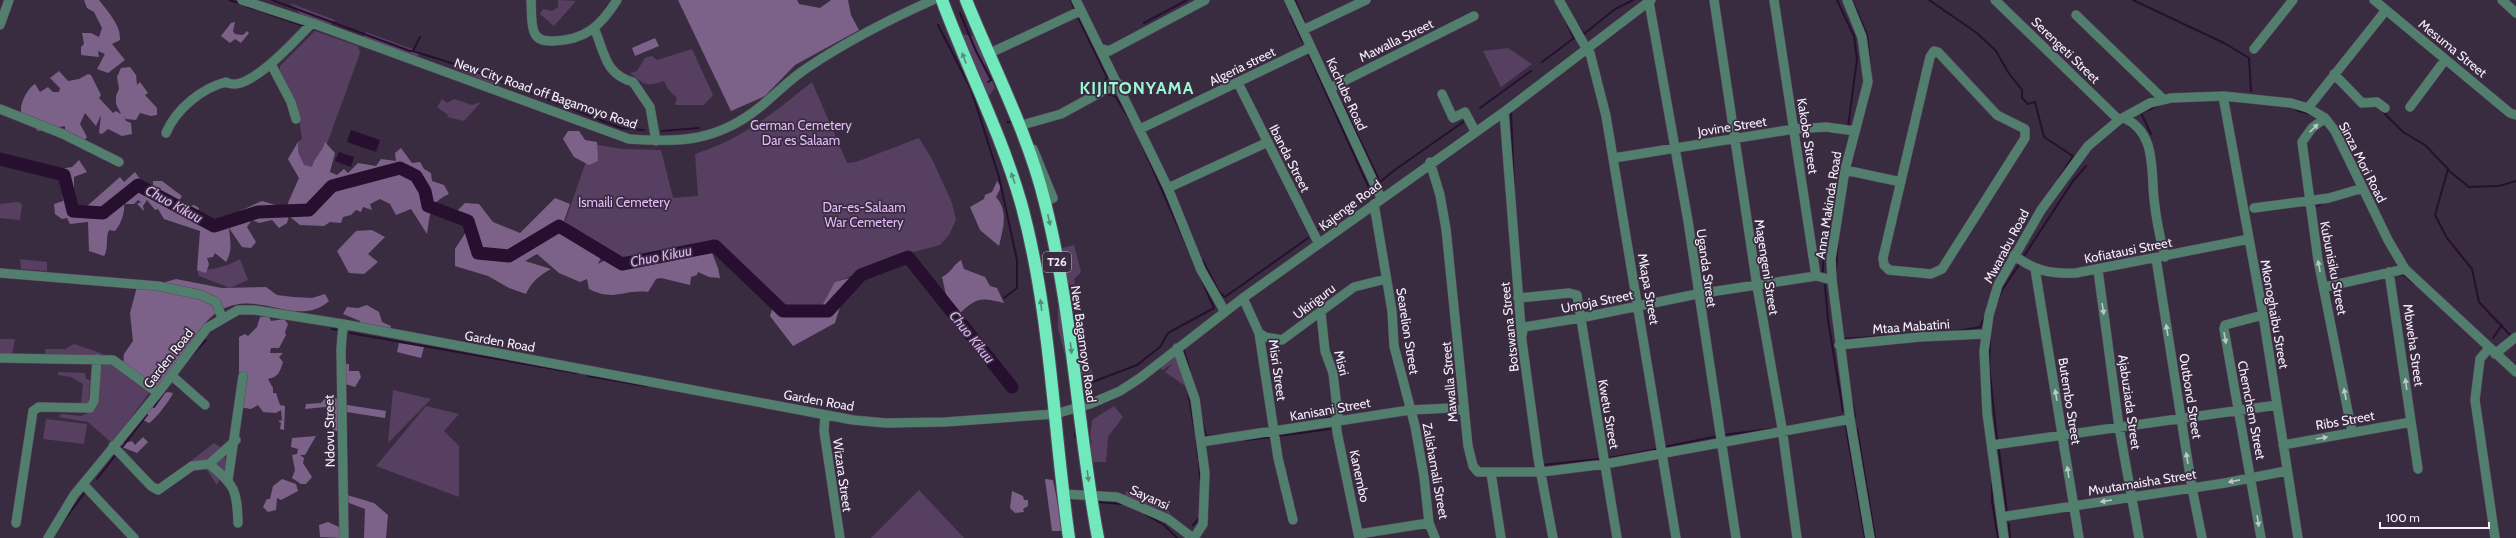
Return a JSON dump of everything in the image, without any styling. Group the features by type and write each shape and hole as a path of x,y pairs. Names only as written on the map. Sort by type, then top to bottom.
{"highway":[{"name":"T26","path":"942,0 1000,143 1021,204 1038,281 1069,538"},
{"name":"New Bagamoyo Road","path":"966,0 990,53 1022,134 1045,202 1064,294 1078,407 1098,538"}],"street":[{"path":"0,25 9,0"},
{"name":"New City Road off Bagamoyo Road","path":"242,0 312,23 628,139 656,141 693,140 709,136 739,122 806,69 933,0"},
{"path":"531,0 533,30 541,40 565,40 582,37 594,28 610,12 617,0"},
{"path":"970,0 990,53 1043,170 1052,195 1052,200 1045,202"},
{"path":"1076,0 1080,11 1119,84 1168,188 1201,270 1226,312"},
{"path":"1100,48 1109,51 1205,0"},
{"name":"Kachube Road","path":"1289,0 1330,88 1377,201 1386,278"},
{"path":"1303,30 1366,0"},
{"name":"Mkapa Street","path":"1559,0 1586,48 1590,52 1600,87 1614,158 1639,306 1676,538"},
{"name":"Magengeni Street","path":"1714,0 1757,286 1783,431 1797,538"},
{"name":"Kakobe Street","path":"1774,0 1816,276"},
{"name":"Anna Makinda Road","path":"1846,0 1862,37 1868,82 1845,170 1832,259 1832,280 1839,345 1870,538"},
{"name":"Serengeti Street","path":"1995,0 2122,119 2135,123 2142,131 2150,150 2161,257"},
{"path":"2254,49 2293,0"},
{"name":"Mesuma Street","path":"2374,0 2445,60 2516,115"},
{"path":"2502,0 2516,12"},
{"name":"Kajenge Road","path":"1055,414 1109,396 1130,385 1243,298 1430,162 1504,112 1586,48 1650,1"},
{"name":"Uganda Street","path":"1650,1 1697,294 1723,442 1736,538"},
{"path":"2308,108 2386,10"},
{"path":"990,53 1080,11"},
{"name":"Mawalla Street","path":"1330,88 1474,16"},
{"path":"2076,16 2162,98"},
{"path":"166,133 178,113 211,86 226,82 231,84 240,84 271,64 312,23"},
{"path":"594,28 612,71 620,79 632,82 650,107 656,141"},
{"name":"Algeria street","path":"1140,129 1311,47"},
{"path":"1934,51 1938,52 1997,115 2024,130 2025,138 1942,269 1935,274 1889,270 1884,263 1901,182 1930,57 1934,51"},
{"path":"2410,107 2445,60"},
{"path":"271,64 292,102 296,119"},
{"path":"2334,74 2362,102 2377,102 2385,108"},
{"name":"Ibanda Street","path":"1238,83 1319,244"},
{"path":"1022,125 1061,114 1119,84"},
{"path":"1442,94 1453,118 1465,112 1475,131"},
{"name":"Sinza Mori Road","path":"2122,119 2150,102 2162,98 2223,96 2291,103 2308,108 2325,118 2335,131 2388,240 2405,269 2516,372"},
{"name":"Mkonoghaibu Street","path":"2223,96 2263,316 2286,471 2298,538"},
{"path":"0,109 63,134 119,162"},
{"name":"Botswana Street","path":"1504,112 1522,341 1553,538"},
{"name":"Kubunisiku Street","path":"2325,118 2312,128 2302,142 2318,260 2325,287 2352,432"},
{"name":"Mwarabu Road","path":"2004,538 1993,445 1987,413 1985,334 1994,295 2014,255 2041,210 2088,146 2122,119"},
{"name":"Jovine Street","path":"1614,158 1794,129 1826,127 1855,131"},
{"path":"1168,188 1268,142"},
{"name":"Mawalla Street","path":"1430,162 1440,195 1446,229 1462,375 1464,411 1473,466 1478,472 1542,472 1604,464 1850,419"},
{"path":"1845,170 1901,182"},
{"path":"2254,208 2309,201 2363,188"},
{"name":"Kofiatausi Street","path":"2014,255 2035,269 2058,274 2098,270 2249,239"},
{"name":"Outbond Street","path":"2161,257 2182,420 2192,488 2202,538"},
{"name":"Butembo Street","path":"2035,269 2079,538"},
{"path":"2325,287 2405,269"},
{"name":"Ajabuziada Street","path":"2098,270 2119,427 2139,538"},
{"name":"Mbweha Street","path":"2390,272 2418,469"},
{"path":"0,273 119,281 182,290 216,302 222,318"},
{"name":"Umoja Street","path":"1522,341 1524,327 1580,318 1697,294 1816,276 1832,280"},
{"name":"Ukiriguru","path":"1259,333 1265,337 1282,340 1321,313 1354,287 1386,278"},
{"name":"Searelion Street","path":"1386,278 1394,346 1410,410"},
{"name":"Kwetu Street","path":"1518,298 1569,293 1577,295 1617,538"},
{"name":"Misri Street","path":"1243,298 1259,333 1274,432 1293,520"},
{"name":"Garden Road","path":"48,538 83,484 158,393 207,328 238,310 254,310 344,324 825,415 886,423 945,422 1055,414"},
{"name":"Misri","path":"1321,313 1325,351 1333,373 1338,416 1336,420"},
{"name":"Chemchem Street","path":"2261,538 2224,329 2225,325 2230,323 2263,316"},
{"name":"Ndovu Street","path":"344,324 341,350 344,538"},
{"name":"Mtaa Mabatini","path":"1839,345 1920,337 1985,334"},
{"path":"2495,538 2475,400 2480,359 2516,337"},
{"path":"1177,348 1195,399 1205,473 1202,524 1193,538"},
{"path":"0,358 96,359 118,361 158,393"},
{"path":"16,523 33,411 39,407 90,408 94,401 96,359"},
{"path":"171,375 205,405"},
{"path":"228,480 236,440 243,376"},
{"path":"1993,445 2062,434 2239,412 2277,405"},
{"name":"Kanisani Street","path":"1200,442 1274,432 1336,420 1410,410 1452,408 1464,411"},
{"name":"Zalishamali Street","path":"1410,410 1424,477 1429,523 1435,538"},
{"name":"Wizara Street","path":"825,415 824,431 840,538"},
{"name":"Kanembo","path":"1336,420 1359,536"},
{"name":"Ribs Street","path":"2283,445 2411,422"},
{"path":"113,446 151,486 158,490 192,466 208,464 236,440"},
{"path":"208,464 228,480 234,490 238,523"},
{"name":"Mvutamaisha Street","path":"2001,517 2192,488 2286,471"},
{"path":"1492,473 1501,538"},
{"path":"83,484 134,538"},
{"name":"Sayansi","path":"1063,494 1091,497 1117,497 1168,519 1193,538"},
{"path":"1359,536 1429,523"}],"green space":[{"path":"558,0 576,1 554,26 540,14 543,9 552,11 558,7"},
{"path":"290,3 335,20 330,25 301,15"},
{"path":"315,31 358,46 360,53 304,207 288,202 299,178 288,159 298,142 302,139 297,105 280,76 280,66"},
{"path":"366,32 420,52 417,57 363,37"},
{"path":"962,34 977,37 988,58 985,65 995,88 987,98"},
{"path":"1508,48 1532,64 1501,87 1483,51"},
{"path":"692,49 713,95 704,105 675,105 677,98 668,89 664,81 646,84 630,73 637,71 645,58 652,56 657,60"},
{"path":"456,63 471,71 502,81 498,86 453,68"},
{"path":"812,82 847,163 856,162 919,138 932,159 952,203 956,220 949,235 940,245 913,252 835,282 837,287 822,306 786,306 719,243 622,260 565,222 592,144 622,149 661,150 673,198 698,196 695,154 728,141 743,133"},
{"path":"442,99 447,103 454,99 472,105 481,102 464,121 447,117 448,115 437,107"},
{"path":"18,202 22,204 20,220 0,218 0,204"},
{"path":"1074,245 1081,272 1074,279 1075,284 1071,285 1044,260 1045,253"},
{"path":"20,259 47,262 47,271 21,269"},
{"path":"240,259 248,280 230,288 199,276 197,270 219,268"},
{"path":"1058,308 1064,308 1095,378 1073,386 1058,329"},
{"path":"0,339 15,339 12,355 0,354"},
{"path":"74,344 103,354 103,357 46,356 45,349 65,349"},
{"path":"1173,356 1176,358 1188,388 1165,372 1173,363 1163,370 1160,368"},
{"path":"110,363 144,386 149,393 112,443 88,422 58,417 62,414 81,416 95,410 102,364"},
{"path":"58,372 85,373 86,379 90,380 88,405 83,407 81,403 83,384 71,377 58,375"},
{"path":"393,390 431,399 388,443"},
{"path":"426,406 459,414 444,431 459,446 459,497 376,466"},
{"path":"1114,406 1123,417 1108,437 1106,462 1092,462 1089,449 1092,442 1090,438 1092,420"},
{"path":"46,419 87,424 84,444 43,439"},
{"path":"214,443 225,450 226,466 217,485 202,463 179,470"},
{"path":"919,490 964,538 871,538"},
{"path":"1126,491 1168,510 1171,514 1125,495"}],"shaded area":[{"path":"84,0 99,0 113,19 120,34 120,40 112,44 125,60 108,73 97,69 105,54 98,51 99,57 81,55 81,47 84,44 82,33 91,33 99,37 102,28 94,12 87,8"},
{"path":"678,0 797,0 799,4 820,8 831,0 848,0 851,15 859,30 795,65 765,96 731,111"},
{"path":"235,22 233,31 235,34 243,35 247,31 249,33 241,43 235,39 230,43 221,36 231,23"},
{"path":"655,38 659,46 635,56 632,48"},
{"path":"130,67 136,75 137,85 140,82 148,93 145,95 157,108 157,115 151,116 140,113 136,120 126,119 124,116 126,121 131,123 132,134 122,136 108,129 102,134 99,133 101,115 96,126 85,113 80,124 87,137 81,145 69,142 65,137 65,126 38,131 21,112 25,96 29,89 35,84 40,92 48,87 53,92 59,92 60,88 50,78 59,71 68,81 79,79 88,74 91,75 101,95 99,98 113,113 116,111 121,114 116,104 116,96 119,89 117,77 121,68"},
{"path":"351,130 380,140 376,152 347,142"},
{"path":"568,131 579,131 585,140 597,142 598,161 589,165 574,157 563,139"},
{"path":"298,142 298,152 304,165 312,167 325,142 335,153 330,172 337,175 344,169 348,173 358,163 376,166 381,159 396,161 395,153 401,148 412,163 420,162 424,169 431,173 432,181 444,185 449,194 437,201 434,205 430,214 427,234 411,209 396,215 390,204 380,199 370,204 372,210 363,207 361,212 356,210 351,215 343,217 341,223 330,222 324,226 300,225 289,216 287,223 279,228 272,220 259,223 252,220 247,227 256,242 251,248 242,247 229,228 230,253 226,262 215,253 213,257 207,258 209,264 206,273 197,270 200,231 164,219 158,209 155,210 147,200 143,206 144,211 137,204 141,202 138,200 134,204 124,204 123,215 119,225 115,231 109,230 104,256 89,251 88,222 70,224 67,218 62,219 55,214 54,204 63,201 60,169 72,167 79,160 87,172 74,177 74,203 80,207 86,207 120,177 124,182 135,172 145,186 153,186 153,181 162,181 182,196 178,202 187,207 194,205 199,208 197,213 213,223 262,201 286,208 299,178 288,159"},
{"path":"339,152 354,157 351,167 335,161"},
{"path":"997,181 1001,187 996,197 1003,208 1004,214 999,246 980,230 970,207 984,199 985,195 992,192"},
{"path":"555,198 570,204 564,221 604,251 598,264 614,255 622,260 709,245 718,268 720,278 709,277 698,272 697,275 691,277 690,285 661,278 656,279 648,292 606,295 589,289 587,279 580,282 559,273 537,254 525,261 551,269 536,279 526,294 509,288 488,276 455,266 455,249 473,221 457,211 465,203 479,204 493,222 520,233"},
{"path":"372,230 385,237 368,254 378,262 364,274 349,273 337,251 356,231"},
{"path":"961,260 964,269 985,277 990,286 997,288 1004,303 978,300 968,306 957,316 946,295 942,277"},
{"path":"849,278 835,323 793,346 770,316 776,297 785,307 822,306 835,282"},
{"path":"176,279 222,288 266,287 277,295 293,297 312,298 325,294 329,301 317,309 304,311 291,311 264,305 250,304 236,305 221,310 213,315 200,329 175,370 155,389 123,365 124,354 133,341 130,313 138,283 162,283"},
{"path":"367,305 379,312 382,322 391,326 390,330 359,324 360,321 343,314 347,307 358,308"},
{"path":"269,316 271,321 284,319 288,324 285,332 286,335 279,348 271,348 270,353 283,353 279,357 283,362 281,368 275,377 268,379 273,388 273,393 276,393 280,405 285,406 284,430 280,429 281,423 278,421 282,420 281,410 276,413 263,412 258,405 251,409 239,407 239,337 245,334 248,336 257,327 260,317"},
{"path":"399,343 424,347 421,358 397,352"},
{"path":"346,364 349,364 349,371 359,371 361,377 355,387 342,383"},
{"path":"168,392 173,393 158,414 149,423 143,420 143,414 160,394"},
{"path":"326,397 339,399 339,432 332,429 331,409 325,407 305,409 306,404 321,403"},
{"path":"347,405 386,411 385,418 347,412"},
{"path":"316,436 305,455 300,455 304,458 303,463 312,477 306,484 301,484 292,478 295,470 292,455 297,454 298,449 291,447 292,438"},
{"path":"143,437 148,442 137,453 122,447 122,444 132,441 135,445"},
{"path":"282,479 296,484 298,491 281,500 277,498 276,510 268,512 263,507 267,499 270,499 273,486"},
{"path":"1045,479 1053,480 1063,531 1052,531"},
{"path":"1012,491 1023,496 1024,500 1028,500 1028,506 1023,509 1024,512 1015,513 1010,508"},
{"path":"347,495 374,503 388,515 386,538 364,538 365,509 344,501"},
{"path":"328,522 339,527 343,538 320,537 319,525"}],"waterway":[{"path":"229,0 242,4"},
{"path":"272,0 410,51 413,51 420,37"},
{"path":"1071,0 1074,8"},
{"path":"1144,23 1187,0"},
{"path":"1295,0 1304,21"},
{"path":"1577,24 1584,34 1615,9 1633,0"},
{"path":"1837,0 1854,36 1857,59 1848,127"},
{"path":"1852,0 1867,35 1871,75"},
{"path":"1929,0 1977,33 1996,51 2008,72 2022,90 2022,98 2028,104 2035,102 2044,137 2073,156 2059,178"},
{"path":"2133,0 2224,43 2249,58 2251,91"},
{"path":"246,6 304,26"},
{"path":"960,13 976,51 991,80 988,82"},
{"path":"1077,15 1107,77 1101,88"},
{"path":"1291,16 1303,42"},
{"path":"1542,62 1574,38 1565,19"},
{"path":"938,25 971,89 999,177 1017,260 1017,288 1004,298"},
{"path":"413,51 464,67 621,128 644,130"},
{"path":"1309,55 1370,190"},
{"path":"1480,108 1531,71"},
{"path":"1337,93 1380,182 1466,120"},
{"path":"1107,94 1115,96 1130,120"},
{"path":"2151,134 2141,113 2159,105"},
{"path":"2296,110 2310,114"},
{"path":"1511,111 1514,188"},
{"path":"2382,111 2403,132 2425,145 2448,169 2435,215 2447,238 2472,269 2479,302 2512,337"},
{"path":"1007,122 1014,122"},
{"path":"662,131 699,128"},
{"path":"1082,386 1137,365 1160,347 1168,333 1214,308 1136,131"},
{"path":"1438,154 1467,133"},
{"name":"Chuo Kikuu","path":"0,159 64,175 73,211 103,213 138,185 214,226 258,212 309,210 332,186 400,168 416,176 425,191 428,206 468,221 478,253 509,256 559,226 622,264 715,246 783,311 828,311 861,275 908,257 1012,387"},
{"path":"2024,256 2073,181 2086,166"},
{"path":"2448,170 2469,187 2499,186 2516,181"},
{"path":"1823,271 1824,245 1839,183"},
{"path":"1362,195 1371,190"},
{"path":"1316,231 1356,201"},
{"path":"2313,208 2324,202"},
{"path":"1203,261 1219,292 1225,297 1308,238"},
{"path":"1836,271 1838,241"},
{"path":"1998,300 2002,290 2020,263"},
{"path":"2398,275 2404,275 2414,284"},
{"path":"1825,285 1828,320 1843,411"},
{"path":"1958,331 1980,327 1984,318"},
{"path":"2493,338 2502,325"},
{"path":"332,329 338,330"},
{"path":"350,333 576,373"},
{"path":"1896,335 1917,333"},
{"path":"1842,339 1889,336"},
{"path":"1990,338 1989,365 1997,440"},
{"path":"190,357 206,340"},
{"path":"1183,348 1190,371"},
{"path":"588,376 646,386"},
{"path":"154,407 166,390"},
{"path":"1188,391 1195,432"},
{"path":"1853,404 1855,417"},
{"path":"120,450 147,415"},
{"path":"1322,419 1329,417"},
{"path":"1202,420 1206,436 1221,435"},
{"path":"1075,421 1075,437"},
{"path":"1846,427 1865,538"},
{"path":"1278,436 1330,429"},
{"path":"1722,435 1771,429"},
{"path":"1857,429 1875,538"},
{"path":"1664,447 1718,436"},
{"path":"1246,440 1272,437"},
{"path":"1196,438 1198,458"},
{"path":"1609,458 1658,449"},
{"path":"1999,450 2007,513"},
{"path":"97,479 117,453"},
{"path":"1542,465 1599,459"},
{"path":"1199,462 1200,480"},
{"path":"1992,483 1992,501 1998,538"},
{"path":"61,524 86,491"},
{"path":"1097,502 1122,504"},
{"path":"1145,514 1164,525 1177,538"},
{"path":"1193,525 1200,517"},
{"path":"2009,524 2010,538"}],"district":[{"name":"KIJITONYAMA","path":"1137,88"}],"park label":[{"name":"German Cemetery Dar es Salaam","path":"801,132"},
{"name":"Ismaili Cemetery","path":"624,202"},
{"name":"Dar-es-Salaam War Cemetery","path":"864,214"}]}
